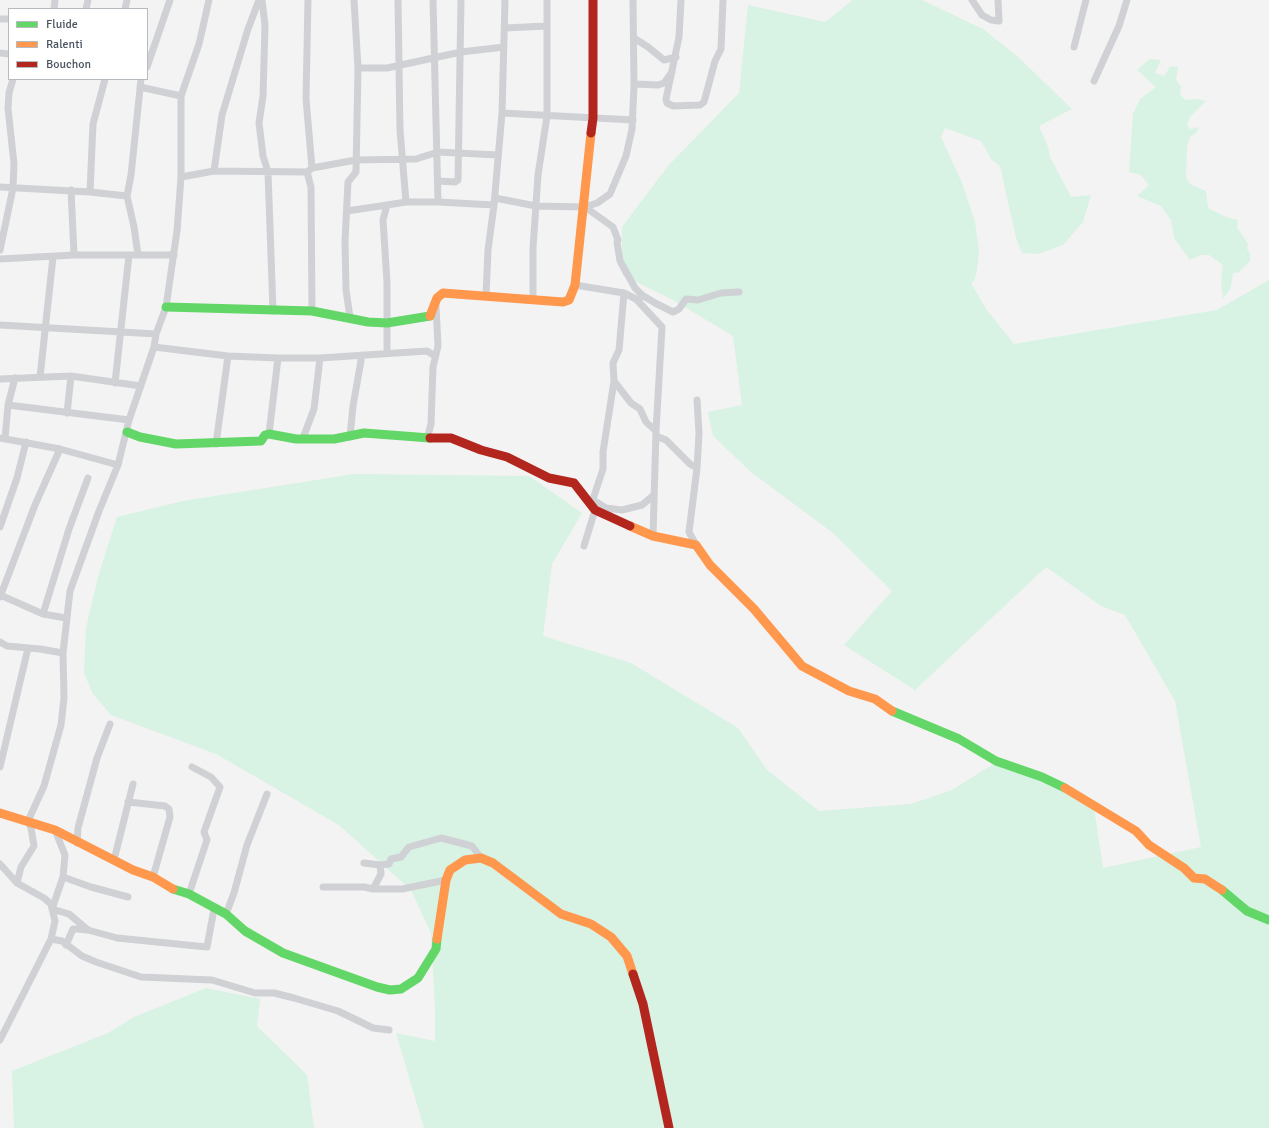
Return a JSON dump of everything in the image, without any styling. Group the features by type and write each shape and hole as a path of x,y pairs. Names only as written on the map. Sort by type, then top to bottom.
{"street":[{"path":"148,64 170,0"},
{"path":"17,883 21,867 34,846 31,828 28,821 44,786 61,725 64,698 66,618 70,591 99,511 118,465 129,420 166,307 174,255 181,177 181,96 199,44 209,0"},
{"path":"214,171 222,115 248,29 261,0"},
{"path":"261,0 265,25 263,96 259,123 263,156 268,172 273,311"},
{"path":"308,0 306,99 311,187 312,311"},
{"path":"350,317 346,290 345,241 348,182 349,178 355,174 356,160 358,68 354,0"},
{"path":"398,0 400,130 406,202"},
{"path":"433,0 438,152 438,202"},
{"path":"438,181 457,181 459,152 461,0"},
{"path":"486,296 488,250 495,202 502,113 505,0"},
{"path":"533,300 538,175 547,116 547,0"},
{"path":"166,307 312,311 350,317 368,322 387,323 430,316 437,298 443,293 533,300 569,300 575,285 585,207 593,118 592,0"},
{"path":"347,210 406,202 495,202 536,206 585,207 597,203 610,194 626,156 633,120 633,0"},
{"path":"681,0 679,37 676,57 670,88 666,99 669,105 673,106 703,104 715,60 721,49 723,0"},
{"path":"972,0 982,16 991,20 999,21 998,0"},
{"path":"1074,47 1086,0"},
{"path":"1094,81 1119,26 1127,0"},
{"path":"505,28 546,26"},
{"path":"634,38 664,60 676,57"},
{"path":"358,68 387,68 461,52 504,47"},
{"path":"634,84 658,85 664,83 672,72"},
{"path":"0,250 2,231 14,188 14,164 8,108 9,93 13,80"},
{"path":"90,192 93,124 105,80"},
{"path":"138,255 127,196 131,175 141,80"},
{"path":"140,88 181,96"},
{"path":"502,113 633,120"},
{"path":"181,177 214,171 268,172 309,170 356,160 403,160 423,158 438,152 498,155"},
{"path":"0,187 71,190 127,196"},
{"path":"71,190 74,255"},
{"path":"387,205 383,220 387,282 387,353"},
{"path":"585,207 614,227 618,240 620,261 640,298 662,326 656,433 653,536"},
{"path":"0,259 74,255 174,255"},
{"path":"115,383 129,255"},
{"path":"40,377 53,257"},
{"path":"575,285 624,293 673,312 679,309 686,299 698,300 721,293 739,292"},
{"path":"584,546 603,469 603,452 614,381 613,363 619,350 624,293"},
{"path":"427,439 430,424 435,356 438,346 438,322 435,304"},
{"path":"0,325 120,330 156,334"},
{"path":"154,347 228,356 278,358 320,358 362,354 427,351 435,356"},
{"path":"350,437 351,418 362,354"},
{"path":"216,444 228,356"},
{"path":"269,434 278,358"},
{"path":"304,438 314,409 320,358"},
{"path":"67,413 71,376"},
{"path":"0,379 71,376 141,386"},
{"path":"15,378 2,438 60,449 118,465"},
{"path":"614,381 631,403 640,409 646,422 656,433 666,440 690,464 697,468"},
{"path":"697,400 699,433 697,468 689,532 710,565 754,609 802,666 849,691 875,699 893,711 959,739 996,761 1042,777 1072,792 1136,831 1149,845 1184,868 1194,878 1205,879 1220,888 1247,911 1269,920"},
{"path":"8,405 129,420"},
{"path":"127,432 140,437 176,444 216,444 261,441 265,435 269,434 296,440 304,438 334,439 350,437 357,434 375,433 427,439 434,437 451,438 481,450 507,457 549,478 574,484 593,505 613,518 653,536 696,545"},
{"path":"0,527 17,478 26,442"},
{"path":"60,449 0,596 43,614 66,618"},
{"path":"43,614 69,529 88,478"},
{"path":"593,505 622,510 642,505 654,495"},
{"path":"606,508 613,518"},
{"path":"0,642 7,646 64,653"},
{"path":"0,767 28,648"},
{"path":"77,843 78,828 97,758 110,724"},
{"path":"189,894 207,840 204,832 220,787 211,777 192,767"},
{"path":"114,860 133,784"},
{"path":"226,914 234,893 248,845 267,794"},
{"path":"128,802 165,806 169,809 170,817 153,877"},
{"path":"0,814 55,830 77,843 153,877 170,888 189,894 214,909 226,914 245,931 283,954 377,987 390,990 401,989 418,978 436,948 446,880 450,870 465,860 481,858"},
{"path":"52,909 63,877 65,855 55,830"},
{"path":"364,863 380,865 389,864 392,859 401,857 409,847 441,838 472,846 481,858 506,872 561,914 591,924 611,938 627,956 643,1004 669,1128"},
{"path":"0,864 17,883 44,898 51,904 55,921 51,939 2,1030 0,1040"},
{"path":"374,889 381,874 380,865"},
{"path":"63,877 91,887 128,897"},
{"path":"323,887 402,889 446,880"},
{"path":"52,909 69,914 88,930"},
{"path":"66,945 73,930 88,930 117,938 207,947 214,909"},
{"path":"51,939 62,941 82,956 141,977 212,980 255,993 274,993 338,1011 373,1028 389,1030"}],"green space":[{"path":"853,0 922,0 983,29 1017,56 1072,109 1039,126 1048,147 1050,157 1071,197 1091,195 1083,222 1063,245 1038,254 1022,253 1016,238 1000,166 991,159 981,141 945,128 941,137 962,183 975,222 979,250 977,271 974,281 971,283 986,309 1014,344 1217,310 1269,280 1269,1128 424,1128 396,1033 435,1041 435,1008 431,933 411,890 339,825 216,754 111,715 93,694 84,673 86,628 98,577 117,517 183,501 354,474 529,476 582,513 552,564 543,636 631,663 738,728 767,770 819,811 911,804 952,790 995,763 1093,801 1103,868 1201,847 1175,701 1125,615 1101,606 1046,567 915,690 844,645 892,591 833,533 751,472 713,436 708,412 742,405 733,336 673,300 622,275 622,227 668,166 739,93 748,5 825,22"},
{"path":"1150,59 1161,60 1155,73 1164,76 1170,67 1178,66 1176,80 1181,86 1180,94 1185,100 1197,99 1206,101 1190,117 1187,125 1190,129 1199,127 1197,132 1190,137 1187,146 1186,178 1190,184 1206,191 1208,208 1228,218 1238,220 1237,227 1248,244 1247,249 1250,253 1250,261 1239,272 1233,273 1230,290 1223,298 1221,282 1223,265 1209,255 1201,255 1190,260 1174,238 1171,220 1161,206 1137,196 1149,185 1141,175 1129,172 1133,114 1140,99 1156,87 1137,70"},
{"path":"206,988 260,999 257,1026 307,1075 314,1128 14,1128 12,1071 108,1033 134,1017"}],"traffic: fast":[{"path":"166,307 312,311 368,322 387,323 430,316"},
{"path":"127,432 140,437 176,444 261,441 265,435 269,434 296,439 334,439 364,433 430,438"},
{"path":"892,711 959,739 996,761 1042,777 1065,788"},
{"path":"173,889 189,894 226,914 245,931 283,953 377,987 390,990 401,989 418,978 436,949 437,939"},
{"path":"1222,890 1247,911 1269,920"}],"traffic: slow":[{"path":"430,316 437,298 443,293 563,302 569,300 575,285 591,133"},
{"path":"630,526 653,536 696,545 710,565 754,609 802,666 849,691 875,699 892,711"},
{"path":"1065,788 1136,831 1149,845 1184,868 1194,878 1205,879 1222,890"},
{"path":"0,813 55,830 133,870 153,877 173,889"},
{"path":"437,939 446,880 450,870 465,860 481,858 493,863 561,914 591,924 611,937 627,956 633,974"}],"traffic: jam":[{"path":"591,133 593,118 593,0"},
{"path":"430,438 451,438 481,450 507,457 549,478 574,483 595,510 630,526"},
{"path":"633,974 643,1004 669,1128"}]}
